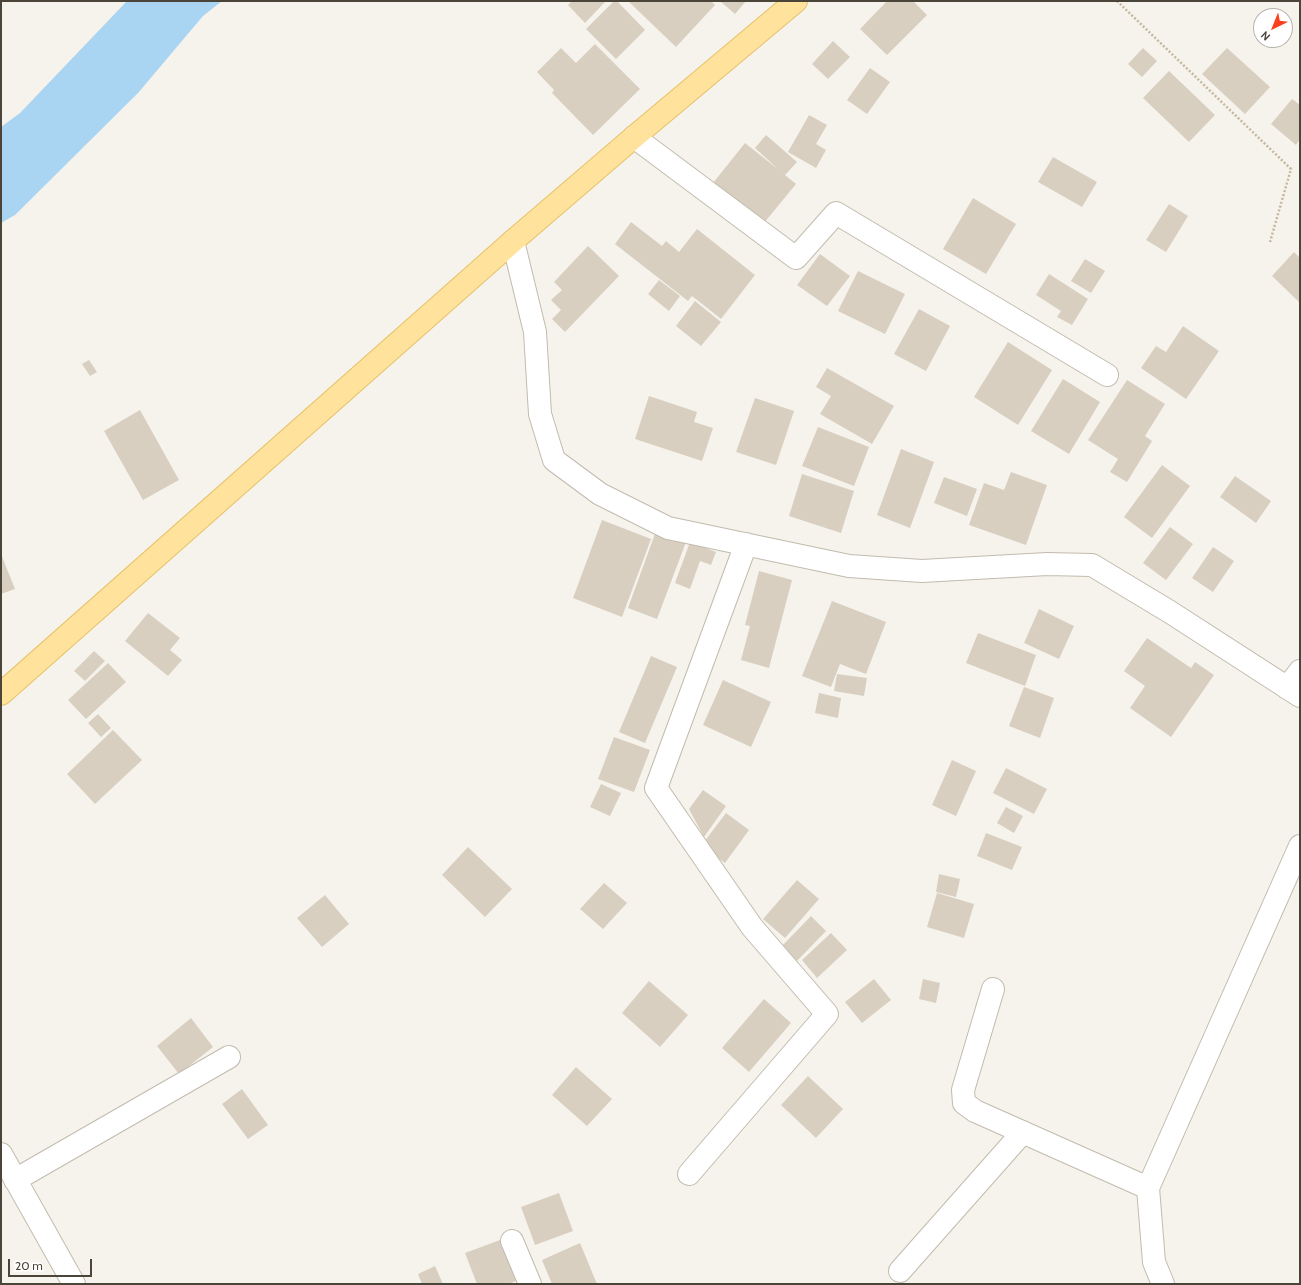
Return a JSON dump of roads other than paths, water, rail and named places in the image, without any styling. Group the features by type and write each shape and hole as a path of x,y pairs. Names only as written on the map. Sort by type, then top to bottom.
{"main road":[{"path":"1,694 513,241 796,1"}],"street":[{"path":"634,137 796,258 836,213 1107,375"},
{"path":"513,241 535,332 540,414 554,460 600,494 668,528 849,566 922,571 1047,564 1092,565 1296,685"},
{"path":"689,1174 827,1014 752,928 656,788 746,544"},
{"path":"1163,1284 1154,1262 1148,1188 1300,846"},
{"path":"993,989 963,1090 964,1102 975,1111 1148,1188"},
{"path":"15,1180 229,1057"},
{"path":"900,1271 1023,1132"},
{"path":"1,1154 74,1284"},
{"path":"512,1241 530,1284"}],"water":[{"path":"127,1 222,1 203,16 138,93 15,215 1,223 1,127 20,113"}]}
